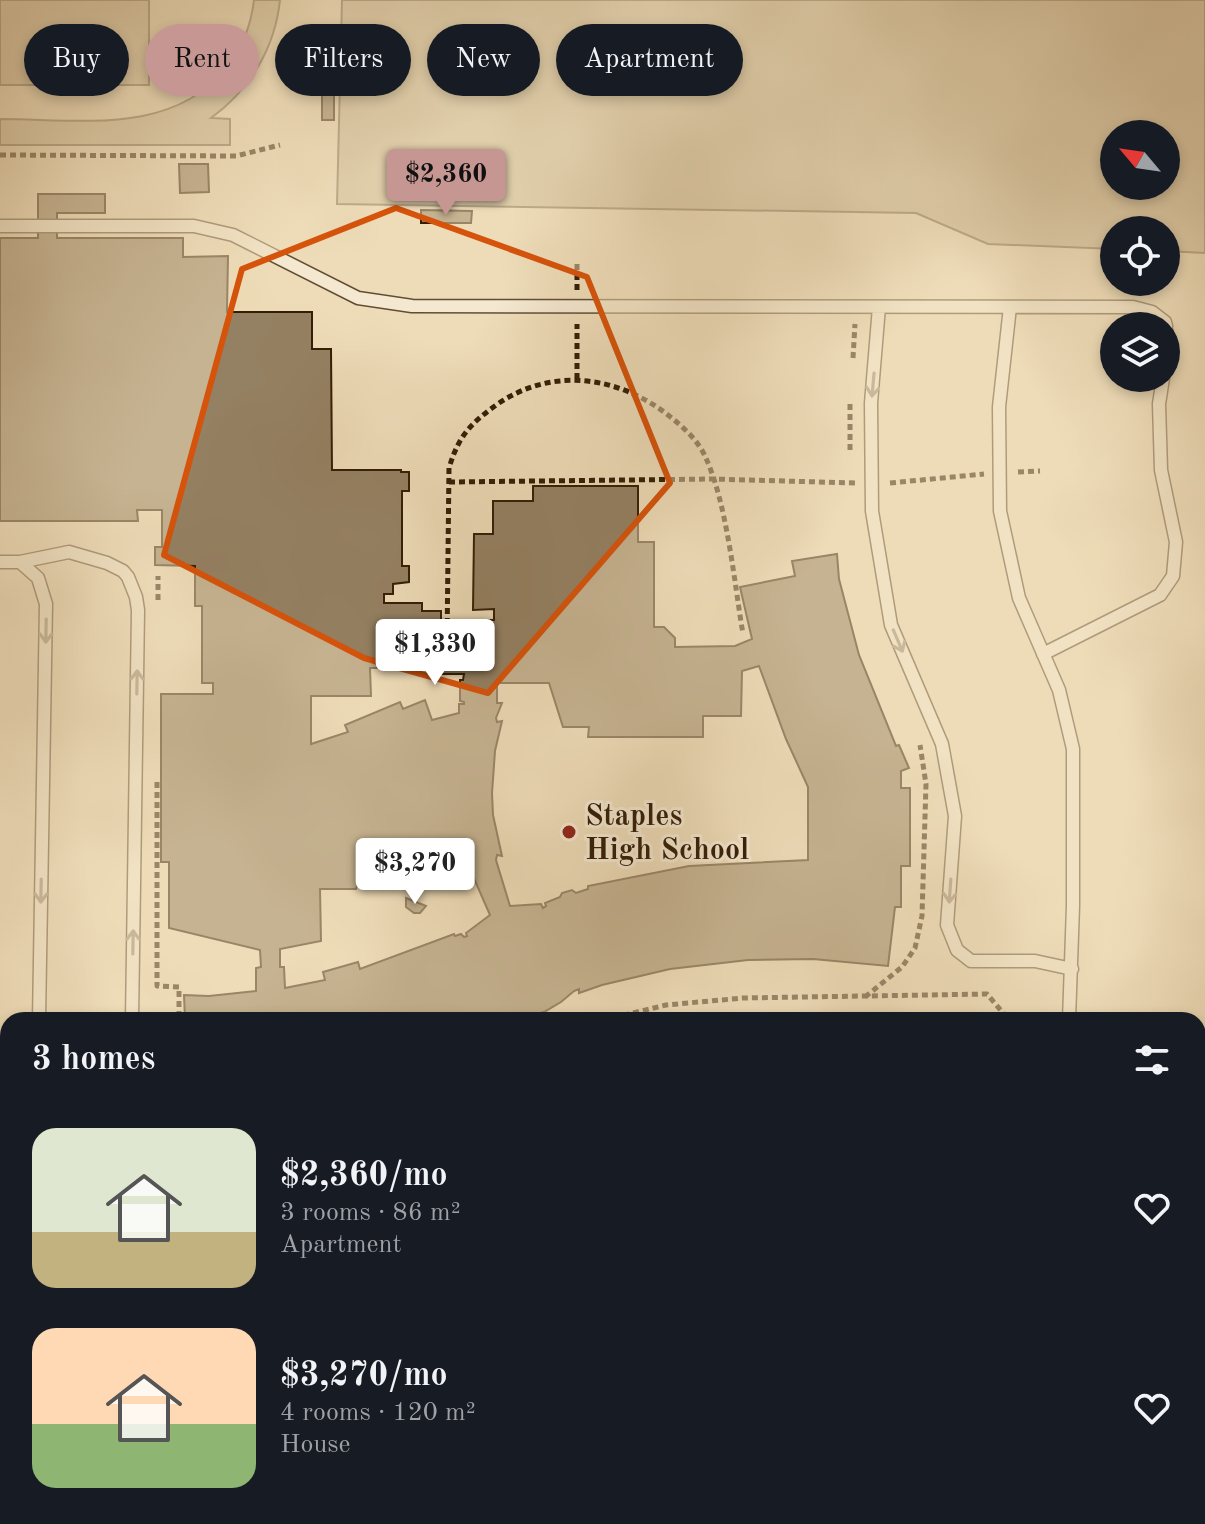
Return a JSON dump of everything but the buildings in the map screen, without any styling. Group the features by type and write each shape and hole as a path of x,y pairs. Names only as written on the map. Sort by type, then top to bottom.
{"lane":[{"path":"0,226 194,226 233,235 358,298 412,306 1133,307 1152,312"},
{"path":"879,307 871,403 872,511 891,625 942,744 955,816 947,925 957,950 971,961 1035,961 1072,969"},
{"path":"1010,307 999,407 1000,511 1019,598 1059,690 1073,749 1069,1012"},
{"path":"1043,654 1160,595 1173,576 1176,542 1161,470 1161,392"},
{"path":"0,562 20,562 69,552 123,571 136,597 132,1012"},
{"path":"20,562 38,578 46,604 39,1012"}],"path":[{"path":"0,155 236,156 280,145"},
{"path":"447,644 449,468 457,443 477,418 509,397 548,381 577,379 614,385 651,402 684,428 704,455 722,509 743,634"},
{"path":"449,482 712,479 871,484 1040,471"},
{"path":"158,576 158,608"},
{"path":"157,781 157,986 179,987 179,1012"},
{"path":"637,1012 666,1005 743,998 987,994 1002,1012"}],"highlighted area":[{"path":"396,208 587,277 670,483 488,693 364,658 164,555 242,269"}],"shaded area":[{"path":"0,0 149,0 149,24 145,24 145,85 129,85 129,24 24,24 24,85 0,85"},
{"path":"254,0 280,0 273,35 259,64 259,24 249,24"},
{"path":"342,0 1205,0 1205,253 1180,252 1180,216 1100,216 1100,248 988,244 916,213 337,204 340,96 411,96 411,24 341,24"},
{"path":"194,96 236,96 211,118 230,119 230,145 0,145 0,119 122,119 179,105"}],"place":[{"name":"Staples High School","path":"569,832"}]}
